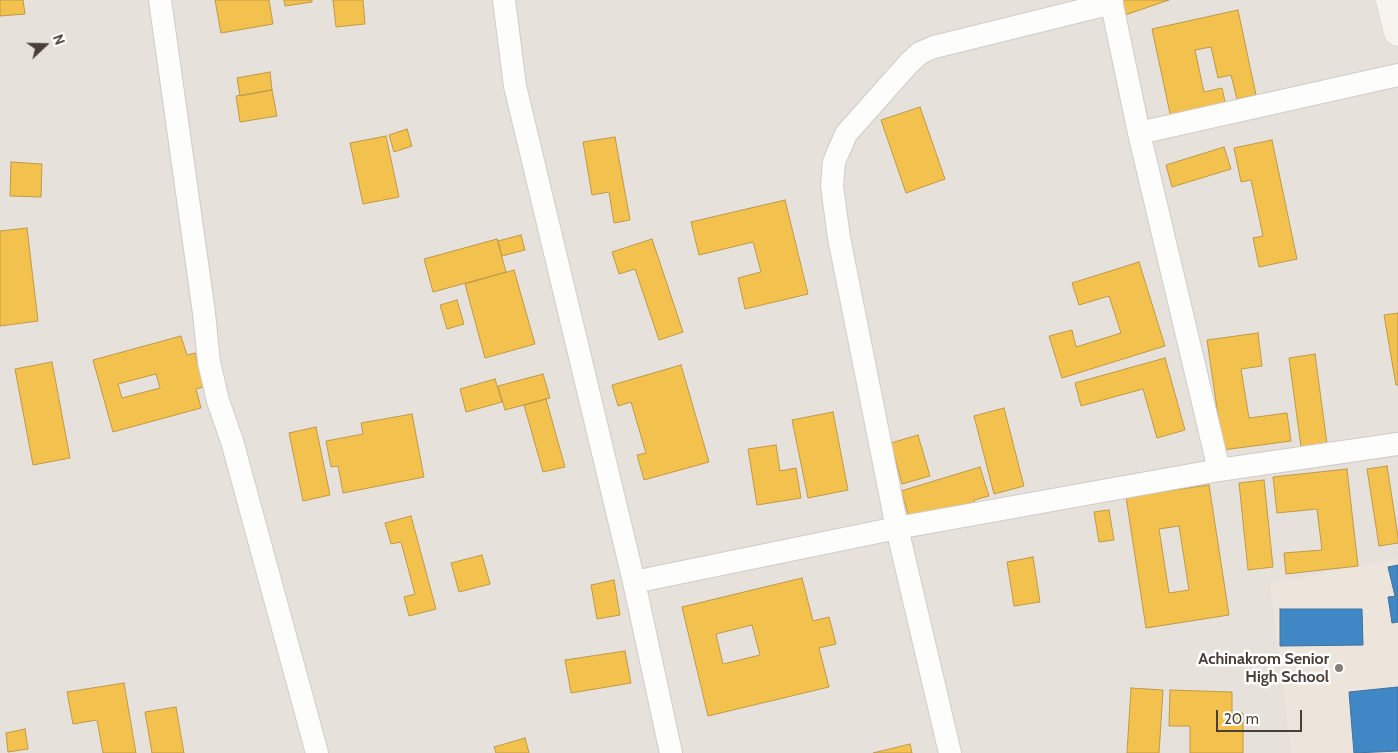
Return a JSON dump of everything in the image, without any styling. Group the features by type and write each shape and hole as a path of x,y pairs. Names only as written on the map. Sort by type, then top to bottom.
{"street":[{"path":"160,0 209,362 218,402 232,441 317,753"},
{"path":"504,0 515,86 634,582 671,753"},
{"path":"1390,0 1398,32"},
{"path":"950,753 897,528 839,238 832,186 834,162 846,134 920,53 934,46 1112,2 1139,133 1219,470"},
{"path":"1139,133 1398,75"},
{"path":"634,582 897,528 1219,470 1398,444"}],"shaded area":[{"path":"0,0 1398,0 1398,753 0,753"},
{"name":"Achinakrom Senior High School","path":"1398,559 1398,753 1291,753 1270,584"}],"building: Homes":[{"path":"0,0 23,0 25,14 0,16"},
{"path":"215,0 269,0 273,24 221,33"},
{"path":"284,0 312,0 312,2 285,6"},
{"path":"333,0 363,0 365,24 336,27"},
{"path":"1120,0 1169,0 1125,15"},
{"path":"1238,10 1256,95 1237,99 1231,75 1218,78 1211,47 1195,50 1204,92 1222,88 1226,106 1171,118 1152,29"},
{"path":"270,72 272,90 240,96 237,78"},
{"path":"272,90 277,116 240,122 236,96"},
{"path":"920,107 945,179 906,193 881,120"},
{"path":"407,129 412,146 394,152 389,135"},
{"path":"386,136 399,197 363,204 350,143"},
{"path":"615,137 630,220 614,223 609,192 592,195 583,142"},
{"path":"1272,140 1297,259 1259,267 1253,238 1263,236 1251,180 1241,182 1234,148"},
{"path":"1224,147 1231,169 1172,187 1166,165"},
{"path":"11,162 42,164 41,197 10,196"},
{"path":"785,200 808,294 745,309 738,278 761,272 753,242 699,255 691,222"},
{"path":"27,228 38,321 0,326 0,231"},
{"path":"521,235 525,250 502,256 498,241"},
{"path":"497,239 506,272 433,292 424,259"},
{"path":"652,239 683,332 659,340 635,269 619,274 612,252"},
{"path":"1139,262 1165,346 1062,378 1049,336 1072,330 1076,347 1121,333 1109,296 1079,305 1072,283"},
{"path":"514,270 535,344 485,358 465,284"},
{"path":"457,300 464,324 447,329 440,305"},
{"path":"1398,313 1398,385 1396,385 1384,315"},
{"path":"1258,333 1262,366 1241,369 1249,418 1287,413 1291,441 1223,450 1207,340"},
{"path":"181,336 187,355 195,353 204,387 196,389 201,408 113,432 93,360","holes":["156,374 160,388 122,398 118,384"]},
{"path":"1315,354 1327,444 1301,447 1289,358"},
{"path":"1165,358 1185,430 1157,438 1143,389 1081,406 1075,383"},
{"path":"52,362 70,458 33,465 15,369"},
{"path":"681,365 709,462 644,480 637,455 646,453 631,402 618,406 612,385"},
{"path":"543,374 550,398 505,410 498,386"},
{"path":"495,379 502,402 466,412 460,389"},
{"path":"546,399 565,467 543,472 524,405"},
{"path":"1004,408 1024,486 994,494 974,416"},
{"path":"833,412 848,490 808,498 792,420"},
{"path":"412,414 424,477 343,493 338,466 331,467 326,441 363,434 361,423"},
{"path":"316,427 330,495 303,501 289,433"},
{"path":"918,435 930,476 902,484 891,443"},
{"path":"776,445 780,471 796,468 801,498 757,505 748,449"},
{"path":"1387,466 1398,543 1379,546 1367,469"},
{"path":"980,467 989,496 974,500 976,508 910,520 901,491"},
{"path":"1347,469 1358,566 1286,574 1284,553 1322,550 1317,509 1277,513 1273,477"},
{"path":"1264,480 1273,567 1248,570 1239,483"},
{"path":"1209,485 1229,615 1146,628 1126,497","holes":["1179,526 1189,590 1169,593 1159,529"]},
{"path":"1109,510 1114,540 1099,542 1094,512"},
{"path":"411,516 436,609 409,616 404,597 415,594 401,542 391,544 385,523"},
{"path":"482,555 490,584 459,592 451,563"},
{"path":"1033,557 1040,602 1014,606 1007,562"},
{"path":"802,578 813,621 829,617 836,644 819,648 829,687 708,716 682,607","holes":["752,625 760,655 723,664 716,634"]},
{"path":"614,580 620,615 597,619 591,585"},
{"path":"625,651 631,683 571,693 565,660"},
{"path":"124,683 136,753 103,753 97,720 73,724 67,692"},
{"path":"1131,688 1163,690 1159,753 1127,753"},
{"path":"1170,690 1232,692 1232,713 1243,713 1243,753 1190,753 1190,726 1169,726"},
{"path":"176,707 184,753 152,753 145,712"},
{"path":"25,729 28,749 8,752 6,733"},
{"path":"525,738 529,753 496,753 494,747"},
{"path":"910,744 912,753 873,753"}],"building: Schools":[{"path":"1398,565 1398,595 1395,596 1388,567"},
{"path":"1398,596 1398,622 1392,623 1388,597"},
{"path":"1280,609 1362,609 1363,645 1280,646"},
{"path":"1398,687 1398,751 1354,753 1349,692"}],"place":[{"name":"Achinakrom Senior High School","path":"1339,668"}]}
